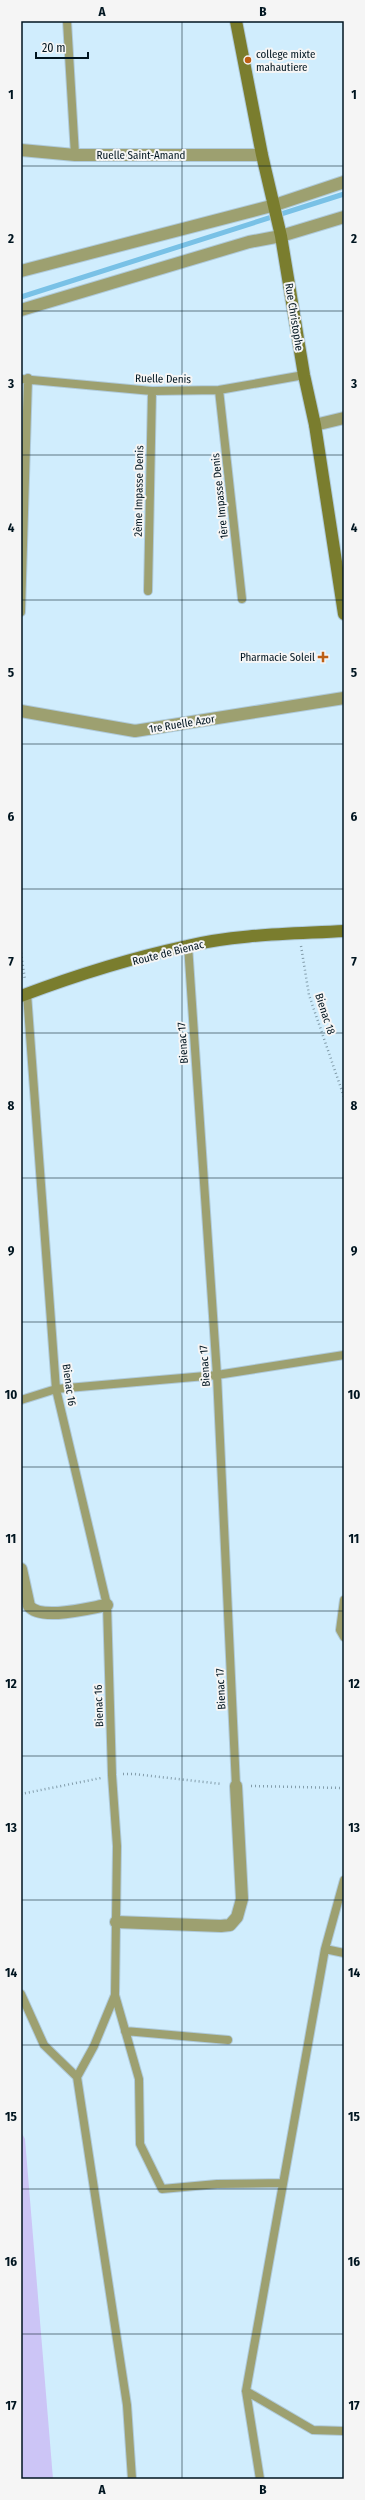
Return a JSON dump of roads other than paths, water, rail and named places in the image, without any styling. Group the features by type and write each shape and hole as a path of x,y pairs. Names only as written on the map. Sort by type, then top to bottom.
{"street":[{"name":"Rue Christophe","path":"236,21 262,155 281,236 304,375 315,425 344,614"},
{"name":"Ruelle Saint-Amand","path":"21,150 75,155 262,155"},
{"path":"21,271 274,205 344,182"},
{"path":"21,310 249,242 281,236 344,217"},
{"path":"315,425 344,418"},
{"name":"1re Ruelle Azor","path":"21,711 135,731 344,698"},
{"name":"Route de Bienac","path":"24,995 188,945 344,931"},
{"path":"21,1569 29,1606 36,1612 57,1613 107,1605"},
{"path":"116,1922 222,1926 230,1924 234,1921 242,1899 236,1786"}],"lane":[{"path":"67,21 75,155"},
{"name":"Ruelle Denis","path":"24,379 152,391 219,390 304,375"},
{"path":"21,612 24,379"},
{"name":"1ère Impasse Denis","path":"219,390 242,599"},
{"name":"2ème Impasse Denis","path":"148,591 152,391"},
{"name":"Bienac 17","path":"188,945 217,1375 236,1786"},
{"name":"Bienac 16","path":"24,995 56,1389 107,1605 112,1775 117,1846 115,1995"},
{"path":"21,1400 56,1389 217,1375 344,1355"},
{"path":"344,1600 340,1630 344,1637"},
{"path":"260,2479 246,2391 325,1949 344,1880"},
{"path":"325,1949 344,1953"},
{"path":"21,1994 44,2045 77,2077 127,2405 132,2479"},
{"path":"115,1995 139,2079 140,2144 162,2189 217,2184 283,2183"},
{"path":"77,2077 94,2046 115,1995"},
{"path":"125,2030 228,2040"},
{"path":"246,2391 313,2430 344,2432"}],"waterway":[{"path":"21,297 344,194"}],"place":[{"name":"college mixte mahautiere","path":"248,60"},
{"name":"Pharmacie Soleil","path":"323,657"}]}
